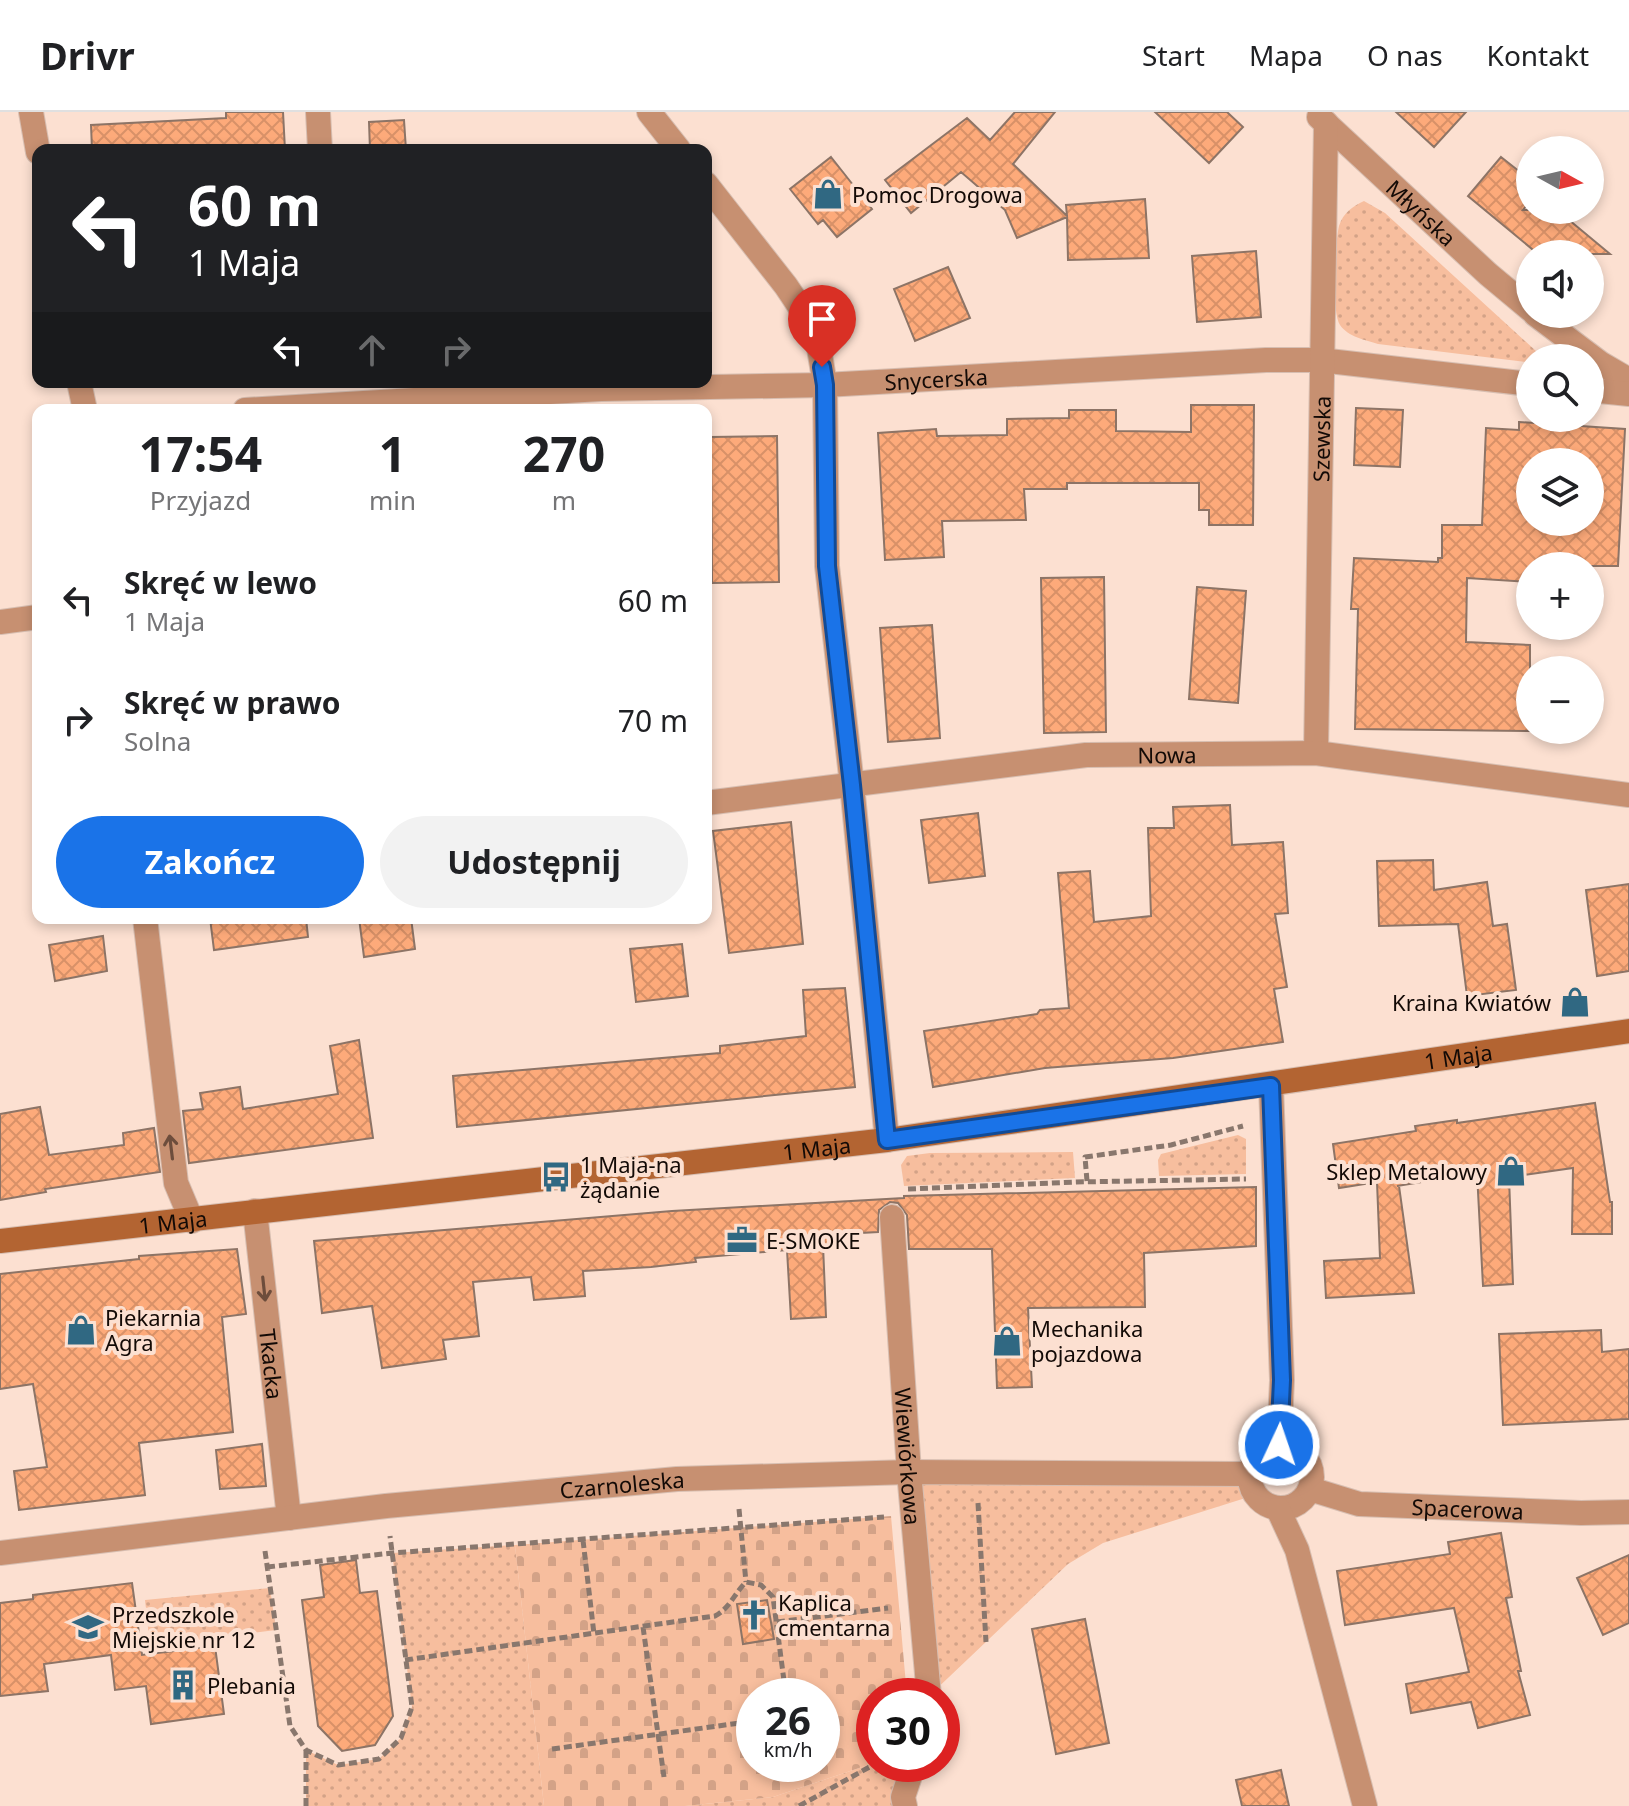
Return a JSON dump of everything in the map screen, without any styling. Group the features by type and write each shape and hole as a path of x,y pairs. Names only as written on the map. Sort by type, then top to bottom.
{"street":[{"path":"31,112 37,144"},
{"path":"318,112 320,144"},
{"path":"649,112 674,144"},
{"name":"Młyńska","path":"1320,118 1516,297"},
{"name":"Szewska","path":"1316,753 1320,118"},
{"path":"712,192 786,286 808,319 819,348 825,385 827,566 887,1140"},
{"path":"1554,328 1600,363 1629,380"},
{"name":"Snycerska","path":"712,386 825,385 1266,360 1320,360 1516,382"},
{"name":"Snycerska","path":"277,404 335,393 569,388"},
{"path":"1604,391 1629,394"},
{"path":"0,622 32,618"},
{"name":"Nowa","path":"712,802 1086,755 1316,753 1629,795"},
{"path":"146,924 176,1183 192,1221"},
{"name":"1 Maja","path":"0,1241 887,1140 1629,1031"},
{"path":"1271,1086 1282,1380 1279,1445"},
{"name":"Tkacka","path":"255,1211 289,1518"},
{"name":"Wiewiórkowa","path":"892,1217 909,1472 927,1678"},
{"path":"1279,1445 1300,1452 1308,1460 1312,1474 1310,1489 1300,1502 1278,1509 1262,1503 1255,1495 1249,1474 1252,1463 1260,1453 1279,1445"},
{"name":"Czarnoleska","path":"0,1553 386,1506 677,1479 909,1472 1249,1474"},
{"name":"Spacerowa","path":"1310,1489 1359,1504 1581,1513 1629,1512"},
{"path":"1278,1509 1297,1550 1365,1806"},
{"path":"901,1803 908,1782"}],"path":[{"path":"1087,1181 1085,1157 1171,1145 1250,1126"},
{"path":"907,1189 1253,1178"},
{"path":"977,1472 986,1642"},
{"path":"405,1660 715,1616 728,1609 734,1595 746,1582 743,1527 733,1476"},
{"path":"260,1522 290,1726 306,1750 338,1765 379,1759 401,1738 412,1707 386,1506"},
{"path":"267,1567 392,1553 891,1516"},
{"path":"583,1540 594,1634"},
{"path":"746,1582 761,1585 773,1597 784,1678"},
{"path":"777,1622 888,1608"},
{"path":"643,1627 664,1777"},
{"path":"552,1749 736,1723"},
{"path":"306,1750 306,1806"},
{"path":"799,1806 856,1774"}],"green space":[{"path":"1364,201 1385,213 1528,344 1516,344 1516,361 1378,344 1343,329 1335,306 1338,235 1341,221 1352,208"},
{"path":"1238,1135 1246,1139 1246,1174 1159,1176 1158,1160 1161,1154"},
{"path":"1073,1152 1075,1178 904,1186 901,1165 907,1156 930,1153"},
{"path":"909,1472 1249,1474 1255,1495 1103,1543 1068,1564 948,1678 927,1678"},
{"path":"891,1516 905,1678 856,1678 856,1769 840,1774 840,1678 736,1678 736,1782 818,1782 773,1797 685,1806 544,1806 515,1545"},
{"path":"515,1545 544,1806 306,1806 306,1750 338,1765 379,1759 401,1738 412,1707 392,1553"},
{"path":"270,1588 276,1630 150,1646 145,1600"},
{"path":"856,1769 856,1782 905,1782 894,1806 806,1806 805,1803 799,1806 685,1806 773,1797 818,1782 840,1782 840,1774"}],"building":[{"path":"226,112 283,112 285,144 92,144 91,125 226,118"},
{"path":"1015,112 1055,112 1013,164 1067,216 1066,205 1145,199 1149,258 1068,260 1067,217 1017,238 1005,210 961,172 911,213 885,180 967,118 990,140"},
{"path":"1155,112 1227,112 1243,127 1209,163"},
{"path":"1396,112 1466,112 1434,147"},
{"path":"404,120 406,144 370,144 369,122"},
{"path":"831,157 872,209 837,237 823,220 818,224 790,189"},
{"path":"1501,157 1516,169 1516,224 1574,224 1593,240 1521,240 1468,196"},
{"path":"1256,251 1261,317 1197,322 1192,256"},
{"path":"948,267 970,318 915,341 894,289"},
{"path":"1191,405 1254,405 1253,525 1209,525 1209,510 1199,510 1199,483 1067,483 1067,489 1024,489 1026,520 942,521 944,557 885,560 878,433 936,429 937,436 1007,435 1007,419 1069,418 1069,410 1116,410 1116,431 1191,432"},
{"path":"1356,408 1403,410 1400,467 1354,465"},
{"path":"1486,428 1516,432 1604,432 1604,428 1625,429 1618,566 1604,566 1604,552 1516,552 1516,581 1467,578 1466,642 1530,645 1530,656 1516,656 1516,731 1355,729 1358,609 1351,609 1354,558 1438,562 1438,558 1442,558 1442,525 1482,525"},
{"path":"777,436 779,582 712,583 712,437"},
{"path":"1104,577 1106,732 1044,733 1041,578"},
{"path":"1197,587 1246,591 1238,703 1189,699"},
{"path":"932,625 940,738 888,742 880,628"},
{"path":"1230,805 1232,845 1283,842 1288,913 1275,914 1287,987 1274,989 1283,1042 1173,1058 1045,1068 933,1087 924,1031 1037,1014 1040,1010 1069,1008 1058,873 1090,871 1094,922 1151,916 1148,828 1174,828 1173,807"},
{"path":"978,813 985,876 929,883 921,820"},
{"path":"791,822 803,944 729,953 713,831"},
{"path":"1433,860 1434,890 1487,882 1493,926 1507,924 1516,990 1467,996 1458,924 1379,926 1377,861"},
{"path":"1629,884 1629,971 1597,976 1586,890"},
{"path":"211,924 307,924 308,937 214,950"},
{"path":"360,924 412,924 415,949 364,957"},
{"path":"103,936 107,971 55,981 49,945"},
{"path":"682,944 688,996 636,1002 630,949"},
{"path":"845,988 855,1087 457,1127 453,1076 720,1053 720,1046 806,1036 803,990"},
{"path":"359,1040 373,1138 189,1163 183,1111 203,1109 200,1093 240,1087 243,1109 338,1094 330,1046"},
{"path":"1595,1103 1612,1202 1612,1234 1572,1234 1573,1168 1509,1177 1513,1284 1483,1286 1477,1173 1397,1186 1414,1293 1326,1298 1324,1261 1380,1258 1377,1182 1339,1188 1333,1144 1416,1131 1415,1126"},
{"path":"40,1107 49,1155 124,1145 123,1133 154,1128 160,1172 45,1189 46,1192 0,1200 0,1114"},
{"path":"1256,1187 1256,1246 1144,1253 1145,1307 1028,1308 1032,1387 997,1388 992,1249 909,1249 907,1215 898,1203 890,1202 879,1210 878,1232 842,1234 842,1244 823,1245 826,1317 791,1319 787,1250 695,1258 696,1262 651,1267 583,1271 585,1296 534,1300 531,1277 473,1282 479,1336 443,1340 446,1359 382,1368 372,1306 322,1313 314,1241 672,1211 904,1196"},
{"path":"237,1249 246,1314 222,1317 233,1432 139,1443 145,1495 19,1510 14,1471 47,1467 33,1384 0,1389 0,1274 139,1259 139,1256"},
{"path":"1601,1330 1602,1352 1629,1349 1629,1419 1503,1425 1499,1334"},
{"path":"262,1444 266,1486 220,1489 216,1450"},
{"path":"1501,1533 1512,1597 1506,1598 1521,1671 1518,1671 1530,1715 1478,1728 1471,1702 1411,1713 1406,1684 1469,1672 1454,1608 1345,1625 1337,1571 1450,1554 1448,1542"},
{"path":"1629,1555 1629,1623 1603,1635 1577,1578"},
{"path":"356,1560 360,1593 377,1591 393,1716 375,1745 342,1751 318,1726 302,1600 324,1597 320,1565"},
{"path":"132,1583 142,1655 215,1646 224,1714 151,1724 146,1686 115,1690 111,1655 44,1664 48,1691 0,1696 0,1603 33,1599 33,1595"},
{"name":"Kaplica cmentarna","path":"767,1600 774,1639 743,1644 737,1604"},
{"path":"1085,1619 1109,1743 1056,1754 1032,1629"},
{"path":"1281,1770 1289,1806 1242,1806 1236,1780"}],"place":[{"name":"Pomoc Drogowa","path":"828,194"},
{"name":"Kraina Kwiatów","path":"1575,1002"},
{"name":"Sklep Metalowy","path":"1511,1171"},
{"name":"1 Maja-na żądanie","path":"556,1177"},
{"name":"E-SMOKE","path":"742,1240"},
{"name":"Piekarnia Agra","path":"81,1330"},
{"name":"Mechanika pojazdowa","path":"1007,1341"},
{"name":"Kaplica cmentarna","path":"754,1615"},
{"name":"Przedszkole Miejskie nr 12","path":"88,1627"},
{"name":"Plebania","path":"183,1685"}],"route":[{"path":"822,367 825,385 827,566 887,1140 1271,1086 1282,1380 1279,1445"}]}
